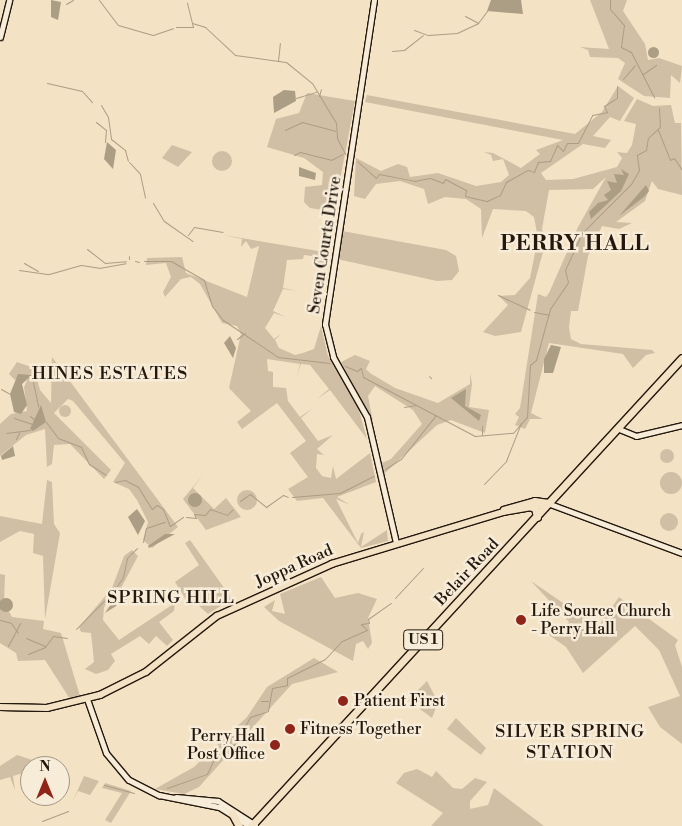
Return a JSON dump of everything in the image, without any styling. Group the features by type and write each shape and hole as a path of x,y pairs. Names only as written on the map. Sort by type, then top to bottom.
{"highway":[{"name":"Belair Road","path":"252,825 550,504 682,358"},
{"path":"529,506 536,508 537,517"},
{"path":"232,813 239,826"}],"main road":[{"name":"Joppa Road","path":"0,707 40,709 87,700 146,672 222,614 332,564 535,501 550,504"},
{"name":"Joppa Road","path":"502,512 550,504"}],"street":[{"path":"0,36 9,0"},
{"name":"Seven Courts Drive","path":"374,0 325,324 334,357 367,417 396,543"},
{"path":"619,429 636,436 682,425"},
{"path":"550,504 682,553"},
{"path":"87,700 102,746 118,770 141,787 232,813 252,825"},
{"path":"173,797 218,801 252,825"}],"shaded area":[{"path":"51,0 61,2 58,20 51,17"},
{"path":"491,0 521,0 523,14 487,11"},
{"path":"590,0 627,0 623,11 645,44 648,60 659,58 682,66 680,83 671,75 670,98 644,96 618,79 625,63 618,58 590,57 588,50 580,47 609,49"},
{"path":"653,46 659,52 653,58 647,52"},
{"path":"618,86 634,98 620,121 610,117 593,136 611,140 605,148 583,144 541,173 546,180 573,179 617,167 622,158 617,152 627,153 632,145 636,124 624,121 637,99 653,106 671,105 675,123 681,123 682,195 658,189 652,181 645,201 616,222 632,223 619,229 602,226 588,256 578,311 571,311 569,327 571,339 581,344 652,350 655,353 646,355 633,368 623,354 549,343 531,413 543,419 530,419 525,429 515,425 519,417 515,414 520,408 538,294 546,297 549,293 578,227 606,177 593,189 549,190 542,229 546,241 521,332 495,336 483,332 508,305 499,296 515,295 530,278 538,238 534,217 526,211 493,209 482,238 481,209 466,199 445,197 428,204 424,189 400,181 376,184 365,199 354,196 356,158 381,171 398,164 407,167 410,177 438,173 476,186 501,182 509,175 503,159 493,161 491,155 484,152 493,153 521,168 540,154 536,150 563,140 365,102 367,95 575,134 602,112"},
{"path":"284,90 295,91 296,101 274,113 273,97"},
{"path":"307,93 355,101 334,212 310,208 304,202 305,187 322,185 323,172 304,158 267,147 276,119 299,113"},
{"path":"107,142 116,150 113,169 104,159"},
{"path":"172,145 192,152 178,167 162,158"},
{"path":"222,151 229,154 232,161 229,168 222,171 215,168 212,161 215,154"},
{"path":"299,167 316,173 315,180 299,176"},
{"path":"621,169 629,174 621,191 591,219 589,212 598,203 608,200 604,195 611,190 607,181 617,183 614,174 624,175"},
{"path":"646,185 649,191 644,197 619,216"},
{"path":"342,231 446,250 456,256 459,271 452,280 437,281 337,259"},
{"path":"223,235 330,253 327,266 312,263 312,256 304,255 303,259 287,260 283,288 297,291 283,289 273,311 286,317 274,313 265,328 274,339 281,334 275,340 279,348 295,355 314,349 321,326 328,356 358,407 367,439 330,390 317,399 329,389 310,365 301,364 297,376 300,364 267,359 268,371 273,372 273,387 286,388 288,401 300,417 313,408 301,418 318,441 333,435 317,449 324,455 317,454 316,468 322,476 331,478 333,466 336,479 370,453 376,482 337,497 350,505 336,499 358,543 361,534 364,532 361,547 387,530 388,541 361,548 323,498 297,501 288,489 308,477 290,453 306,441 277,403 242,429 237,422 251,411 229,388 241,334 237,326 222,323 200,284 191,277 181,279 165,297 163,292 171,277 166,263 146,265 147,258 182,257 186,273 247,297 259,246 251,249 246,241 241,247 242,239"},
{"path":"230,336 236,348 233,358 224,343"},
{"path":"551,345 561,347 553,373 544,373 544,359"},
{"path":"355,355 370,361 366,369 395,388 438,403 470,384 470,373 472,384 469,407 489,410 485,433 451,420 437,425 384,474 382,463 391,459 422,424 413,410 375,386 368,396 373,422 341,362"},
{"path":"52,357 178,527 152,548 143,540 148,522 137,500 129,489 113,482 125,463 73,401 68,399 54,413 111,470 104,479 70,444 54,445 52,464 47,467 45,429 26,435 0,456 0,424 11,414 27,411 24,387 30,374 15,380 9,374 17,362 34,368 40,390 51,403"},
{"path":"18,374 32,375 22,384 27,405 21,414 14,412 10,394"},
{"path":"466,389 465,406 481,415 479,421 451,398"},
{"path":"41,405 46,422 33,431 30,429"},
{"path":"63,405 67,405 71,411 67,417 63,417 59,413 59,409"},
{"path":"13,446 15,456 2,460 1,456"},
{"path":"664,449 670,449 674,456 670,463 664,463 660,459 660,453"},
{"path":"671,472 681,479 682,483 675,493 671,494 661,487 660,483 667,473"},
{"path":"202,476 193,488 214,509 226,498 241,517 206,530 183,499"},
{"path":"47,480 52,482 54,524 60,533 45,619 43,556 33,553 34,534 20,531 0,542 0,516 42,524"},
{"path":"247,490 254,493 257,500 254,507 247,510 240,507 237,500 240,493"},
{"path":"195,493 200,495 202,500 200,505 195,507 190,505 188,500 190,495"},
{"path":"137,509 145,521 138,535 128,517"},
{"path":"665,513 673,513 678,518 676,529 665,531 660,526 660,518"},
{"path":"165,534 175,534 149,548 148,546"},
{"path":"190,540 232,599 208,614 197,604 190,606 175,582 199,565 185,543"},
{"path":"132,550 138,556 120,590 104,607 103,620 119,640 175,603 174,611 159,622 173,640 167,646 156,636 149,644 140,636 111,654 115,661 108,670 96,674 85,669 94,662 91,633 81,632 79,627 112,588 124,556"},
{"path":"0,574 5,575 4,603 12,617 44,621 43,629 61,633 80,696 70,699 45,660 18,661 16,653 0,643"},
{"path":"321,577 335,598 358,593 377,599 368,618 372,643 368,649 363,641 356,644 353,661 279,621 264,607 275,600 272,611 285,614 280,594"},
{"path":"531,581 598,627 619,597 678,640 675,645 682,667 682,744 660,727 648,707 680,696 659,650 635,626 583,673 566,647 539,628 544,624 557,632 569,622"},
{"path":"129,588 127,599 105,613 109,607"},
{"path":"6,598 11,600 13,605 11,610 6,612 1,610 -1,605 1,600"},
{"path":"314,658 338,672 292,684 199,787 184,794 155,789 194,767 247,717 267,687"},
{"path":"427,681 438,702 432,718 408,700"},
{"path":"456,718 486,748 481,755 447,729"},
{"path":"17,755 20,756 20,774 13,776 15,790 10,777 0,780 0,766"},
{"path":"417,769 432,777 436,771 453,788 462,789 475,778 487,782 470,801 470,809 488,805 494,788 544,826 431,826 443,813 396,783 404,773"},
{"path":"84,776 99,781 90,795 78,791 72,803"},
{"path":"105,783 131,791 111,823 105,820 122,793 102,788"}],"waterway":[{"path":"66,4 73,0"},
{"path":"99,0 118,25 153,35 173,28"},
{"path":"610,0 610,9 624,25 621,47 631,52 654,97"},
{"path":"176,27 193,27 187,3"},
{"path":"414,30 428,35 457,33 478,23 487,11"},
{"path":"465,16 478,23"},
{"path":"192,23 205,27 235,55 286,62 312,83 336,123 337,138 345,154"},
{"path":"392,51 404,50 423,35"},
{"path":"278,61 280,43"},
{"path":"623,79 635,65"},
{"path":"643,74 656,65"},
{"path":"47,83 82,91 92,102"},
{"path":"357,161 376,178 379,174 414,181 430,178 443,183 445,179 466,190 465,196 487,201 500,195 506,182 528,170 534,172 538,162 550,161 557,145 563,151 567,143 578,143 592,115 607,112 604,106 617,98 617,86"},
{"path":"319,96 321,89"},
{"path":"296,98 316,92"},
{"path":"101,105 108,117 111,139 125,150 128,161"},
{"path":"345,366 357,371 361,368 363,377 475,436 513,433 527,417 530,365 536,360 550,309 568,282 565,270 582,233 631,184 639,170 637,155 646,150 648,138 660,127 659,108"},
{"path":"96,122 106,130 105,142"},
{"path":"285,130 302,122 335,131"},
{"path":"658,130 670,160 674,158 682,170"},
{"path":"294,155 300,152 331,160 343,154"},
{"path":"129,162 140,174 145,197"},
{"path":"153,203 164,221 193,241"},
{"path":"188,235 194,227 223,232"},
{"path":"87,249 105,263 126,261"},
{"path":"135,261 139,262"},
{"path":"144,261 171,261 204,280 212,306 223,320 278,357 330,363"},
{"path":"24,263 38,271"},
{"path":"19,270 49,274 81,265 99,268 126,263"},
{"path":"498,295 530,310"},
{"path":"534,312 549,315"},
{"path":"237,339 245,333"},
{"path":"33,382 38,406"},
{"path":"1,389 10,394"},
{"path":"404,407 416,405"},
{"path":"385,469 401,459 436,415"},
{"path":"30,416 36,421"},
{"path":"14,418 33,424"},
{"path":"46,422 58,438 81,447 89,464 106,475"},
{"path":"484,484 506,461 521,423"},
{"path":"482,426 482,435"},
{"path":"6,433 30,430"},
{"path":"16,439 19,433"},
{"path":"292,497 340,493 374,476"},
{"path":"115,482 125,480 138,487 152,509 157,505 163,509 170,526 183,517"},
{"path":"240,501 250,494 266,507 283,495 288,497"},
{"path":"186,517 196,518 194,514 205,515 210,509 227,515 233,509"},
{"path":"143,542 146,528 165,522"},
{"path":"76,629 112,593 123,577 127,558 137,548"},
{"path":"395,598 423,568"},
{"path":"167,788 207,774 214,759 223,757 228,745 234,745 250,717 268,711 272,688 287,685 287,678 325,659 342,641 367,630 361,624 369,623 368,619 391,603"},
{"path":"0,620 11,623 18,633"},
{"path":"8,646 20,623"},
{"path":"45,647 53,636 67,638"},
{"path":"26,638 45,646"},
{"path":"28,654 45,647"},
{"path":"261,701 268,701"},
{"path":"216,750 230,758"},
{"path":"104,785 134,793"},
{"path":"42,821 68,811"}],"place":[{"name":"Life Source Church - Perry Hall","path":"521,620"},
{"name":"Patient First","path":"343,701"},
{"name":"Fitness Together","path":"290,729"},
{"name":"Perry Hall Post Office","path":"275,745"}],"district":[{"name":"PERRY HALL","path":"575,244"},
{"name":"HINES ESTATES","path":"110,374"},
{"name":"SPRING HILL","path":"171,598"},
{"name":"SILVER SPRING STATION","path":"570,743"}]}
